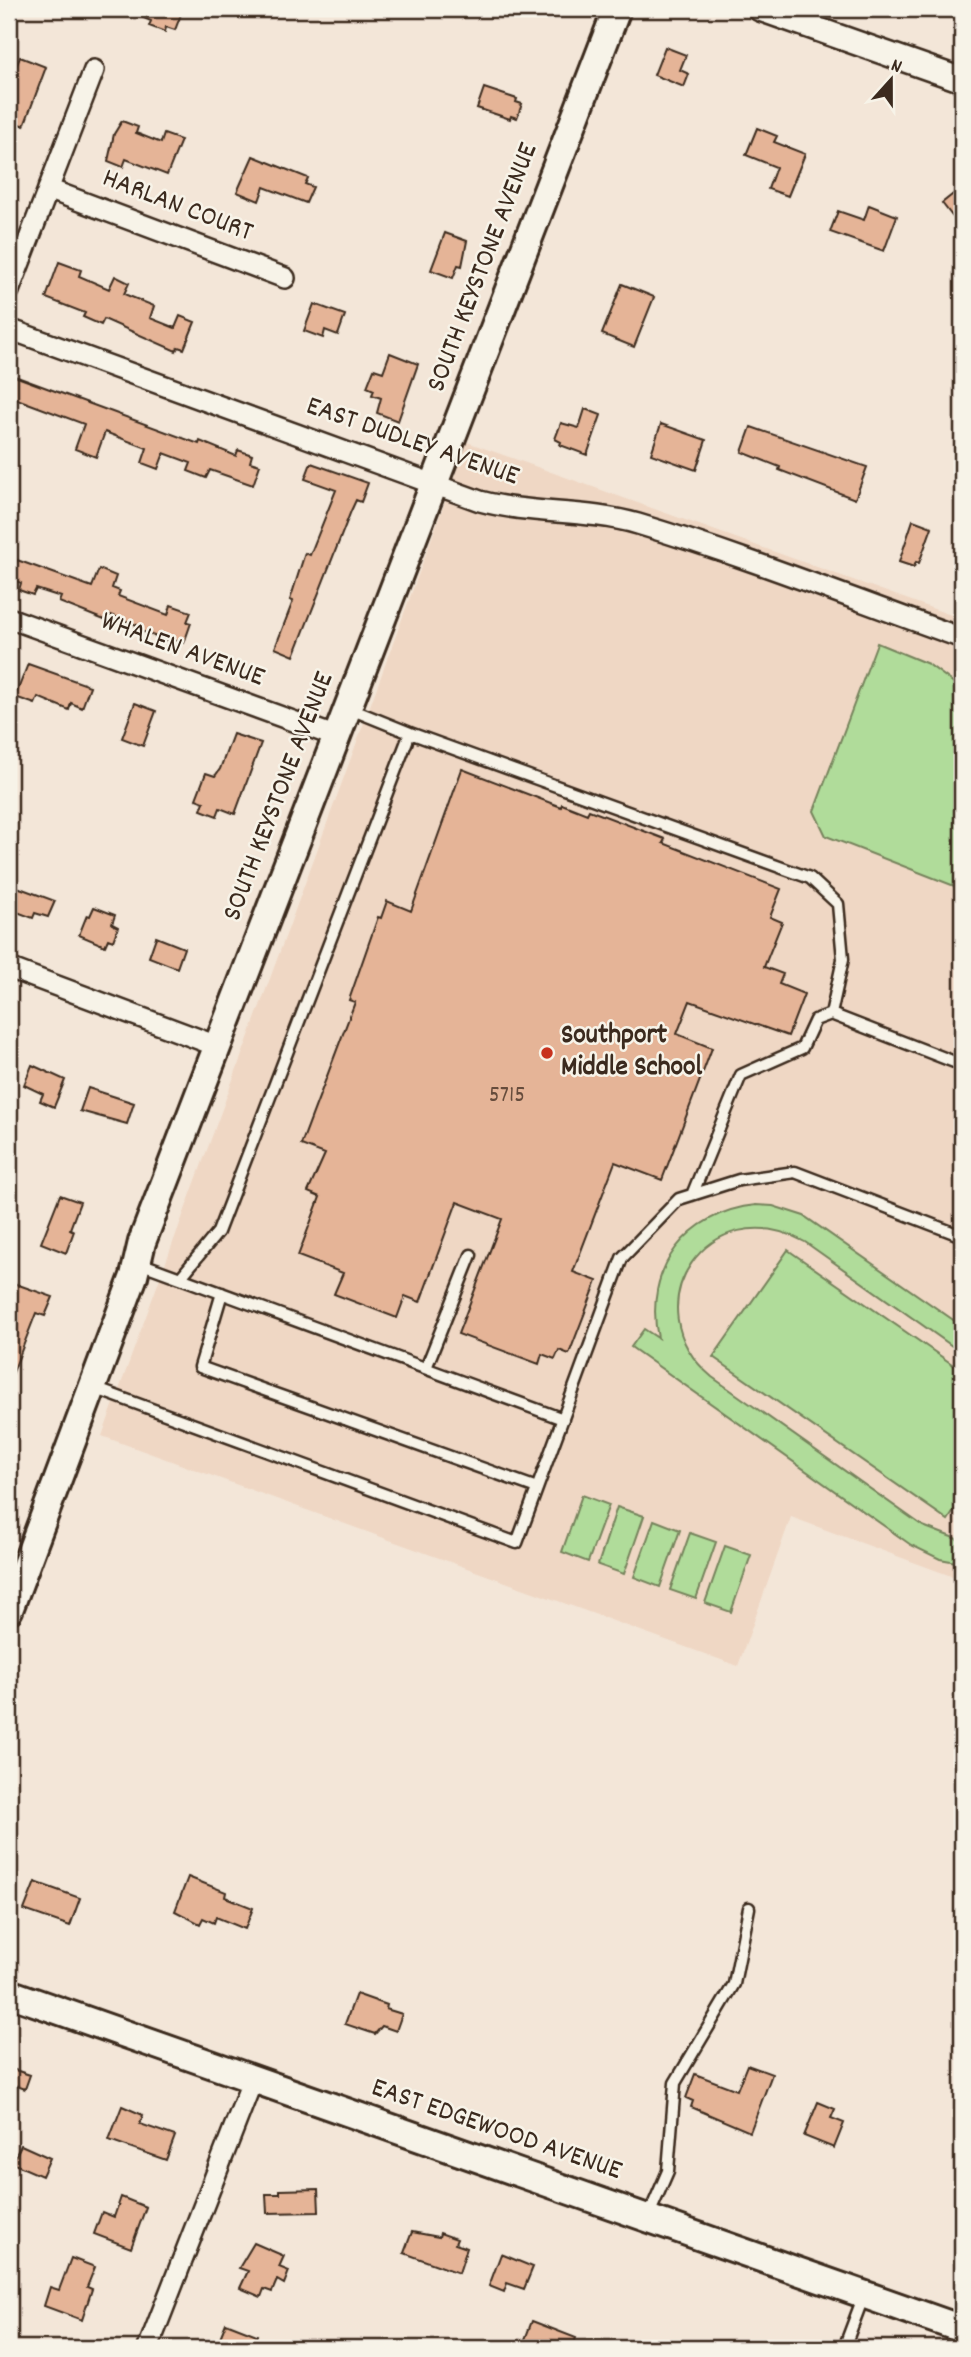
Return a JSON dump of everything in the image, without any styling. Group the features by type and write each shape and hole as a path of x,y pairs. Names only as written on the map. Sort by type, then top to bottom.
{"main road":[{"name":"SOUTH KEYSTONE AVENUE","path":"9,1610 137,1262 142,1241 617,9"},
{"name":"EAST EDGEWOOD AVENUE","path":"9,1993 962,2329"}],"street":[{"path":"760,9 962,80"},
{"path":"9,290 94,70"},
{"name":"HARLAN COURT","path":"48,189 285,278"},
{"name":"EAST DUDLEY AVENUE","path":"9,330 502,507 523,511 578,512 638,524 962,638"},
{"name":"WHALEN AVENUE","path":"9,618 337,737"},
{"path":"9,968 217,1046"},
{"path":"148,2348 253,2079"}],"lane":[{"path":"348,708 810,878 838,904 843,958 831,1014"},
{"path":"181,1278 218,1232 410,733"},
{"path":"692,1195 741,1075 802,1048 814,1020 831,1014 962,1065"},
{"path":"91,1387 517,1543 622,1258 679,1199 739,1180 795,1172 962,1236"},
{"path":"426,1368 471,1255"},
{"path":"137,1262 563,1419"},
{"path":"222,1293 200,1367 537,1488"},
{"path":"648,2218 668,2171 675,2083 734,1984 749,1908"},
{"path":"844,2348 864,2294"}],"shaded area":[{"path":"467,442 962,619 962,1580 791,1517 738,1666 102,1436"}],"green space":[{"path":"877,643 928,664 962,689 962,889 826,836 814,811"},
{"path":"756,1205 773,1206 804,1216 962,1326 962,1353 805,1242 770,1230 739,1231 712,1243 691,1263 679,1290 678,1319 688,1349 712,1377 923,1526 962,1541 962,1563 940,1559 911,1545 631,1347 644,1329 658,1338 655,1313 657,1289 664,1267 676,1248 691,1232 709,1219 731,1210"},
{"path":"788,1250 962,1371 962,1499 948,1520 713,1357"},
{"path":"582,1495 609,1505 588,1562 562,1552"},
{"path":"617,1507 644,1516 624,1574 598,1565"},
{"path":"654,1520 680,1530 660,1587 634,1577"},
{"path":"690,1533 716,1542 696,1599 670,1590"},
{"path":"725,1546 751,1555 731,1612 705,1603"}],"building":[{"path":"122,9 183,9 175,30 166,27 165,32 149,26 151,21"},
{"path":"665,47 686,55 680,70 689,74 684,87 654,75"},
{"path":"20,57 46,67 24,126 9,120 9,75 12,77"},
{"path":"484,88 517,99 516,102 522,104 517,118 511,116 510,119 477,108"},
{"path":"122,121 138,127 136,133 161,143 164,134 181,140 167,175 126,159 123,167 108,161 114,134"},
{"path":"757,128 777,136 774,142 805,154 788,196 768,189 776,167 746,155"},
{"path":"253,156 308,178 305,184 313,187 306,203 264,187 259,201 237,192"},
{"path":"962,187 962,229 942,203"},
{"path":"869,205 897,216 884,251 830,232 838,211 864,220"},
{"path":"445,233 467,241 462,266 458,265 453,278 431,270"},
{"path":"59,262 81,270 79,276 109,289 115,276 129,283 124,294 154,306 150,318 175,328 180,316 195,322 184,349 178,347 176,351 104,319 101,325 83,317 85,313 46,298"},
{"path":"622,284 654,297 634,347 602,334"},
{"path":"314,304 345,315 338,335 325,330 323,338 304,331"},
{"path":"390,353 418,364 398,421 377,413 381,398 372,395 374,390 367,387 374,369 383,372"},
{"path":"9,374 199,444 200,441 236,456 238,450 252,455 250,462 260,465 253,485 210,470 206,478 188,471 191,463 164,453 158,469 142,463 147,448 105,432 96,457 75,449 84,424 9,396"},
{"path":"585,409 601,415 587,455 560,445 561,442 555,439 561,423 579,428"},
{"path":"661,424 706,440 696,470 651,454"},
{"path":"751,427 867,467 855,499 779,470 780,467 742,452"},
{"path":"311,463 368,483 361,502 356,500 351,511 294,656 275,648 293,601 290,600 305,553 310,555 336,490 305,479"},
{"path":"913,520 932,527 919,563 916,562 914,567 899,562"},
{"path":"17,560 92,587 99,569 116,576 112,588 120,591 118,596 168,615 171,605 191,612 187,622 191,623 184,643 174,640 173,643 135,629 137,625 111,615 107,621 59,602 61,597 36,589 33,595 19,590 21,583 11,579"},
{"path":"28,664 90,686 82,708 71,703 69,710 38,697 35,704 15,697"},
{"path":"135,703 156,711 143,746 122,738"},
{"path":"233,734 261,743 235,814 220,808 217,816 201,810 204,802 196,799 206,773 215,776 220,769"},
{"path":"462,769 561,807 562,804 587,814 589,810 665,839 663,843 781,889 770,917 782,922 764,967 783,974 779,984 804,994 788,1036 690,1001 677,1034 712,1048 662,1180 615,1162 573,1272 597,1281 569,1354 559,1350 555,1359 542,1354 539,1364 458,1334 502,1219 457,1202 420,1302 405,1296 397,1318 334,1294 343,1273 298,1256 320,1197 308,1192 325,1154 301,1145 355,1002 349,1000 378,917 381,918 387,901 411,911"},
{"path":"17,887 55,901 48,917 35,913 33,918 9,909"},
{"path":"94,907 115,915 112,924 118,927 113,941 108,939 105,946 79,935 87,915 90,916"},
{"path":"156,937 184,948 177,968 149,957"},
{"path":"32,1065 65,1080 54,1107 40,1101 43,1094 24,1085"},
{"path":"88,1088 134,1103 127,1124 80,1111"},
{"path":"60,1195 80,1202 70,1229 74,1231 66,1253 41,1243"},
{"path":"13,1283 53,1297 45,1316 36,1313 10,1380 9,1308 13,1297 9,1296"},
{"path":"188,1877 226,1892 225,1897 253,1908 245,1929 216,1917 214,1923 203,1918 200,1924 175,1911"},
{"path":"35,1882 80,1898 70,1926 24,1910"},
{"path":"356,1994 387,2005 386,2009 402,2014 396,2031 382,2026 375,2034 345,2024"},
{"path":"747,2065 772,2074 750,2132 691,2107 693,2101 686,2098 695,2074 737,2090"},
{"path":"9,2068 30,2075 25,2089 9,2083"},
{"path":"818,2102 835,2109 831,2118 844,2123 834,2148 804,2136"},
{"path":"122,2106 143,2115 140,2124 175,2136 166,2160 109,2140"},
{"path":"21,2145 50,2158 42,2176 12,2163"},
{"path":"318,2189 319,2212 267,2213 266,2194 280,2194 280,2190"},
{"path":"121,2197 146,2207 131,2248 94,2234 102,2212 114,2217"},
{"path":"412,2232 439,2237 440,2233 457,2239 455,2244 467,2248 459,2273 404,2253"},
{"path":"254,2243 284,2256 279,2267 289,2271 284,2284 277,2280 272,2292 264,2289 261,2297 240,2288 248,2271 239,2268"},
{"path":"501,2254 533,2267 524,2289 507,2283 504,2292 489,2286"},
{"path":"71,2258 95,2267 87,2287 92,2289 82,2320 44,2306 50,2287 59,2290"},
{"path":"532,2321 576,2338 572,2348 540,2348 524,2342"},
{"path":"226,2323 257,2335 252,2348 225,2348 217,2345"}],"place":[{"name":"Southport Middle School","path":"547,1053"}]}
